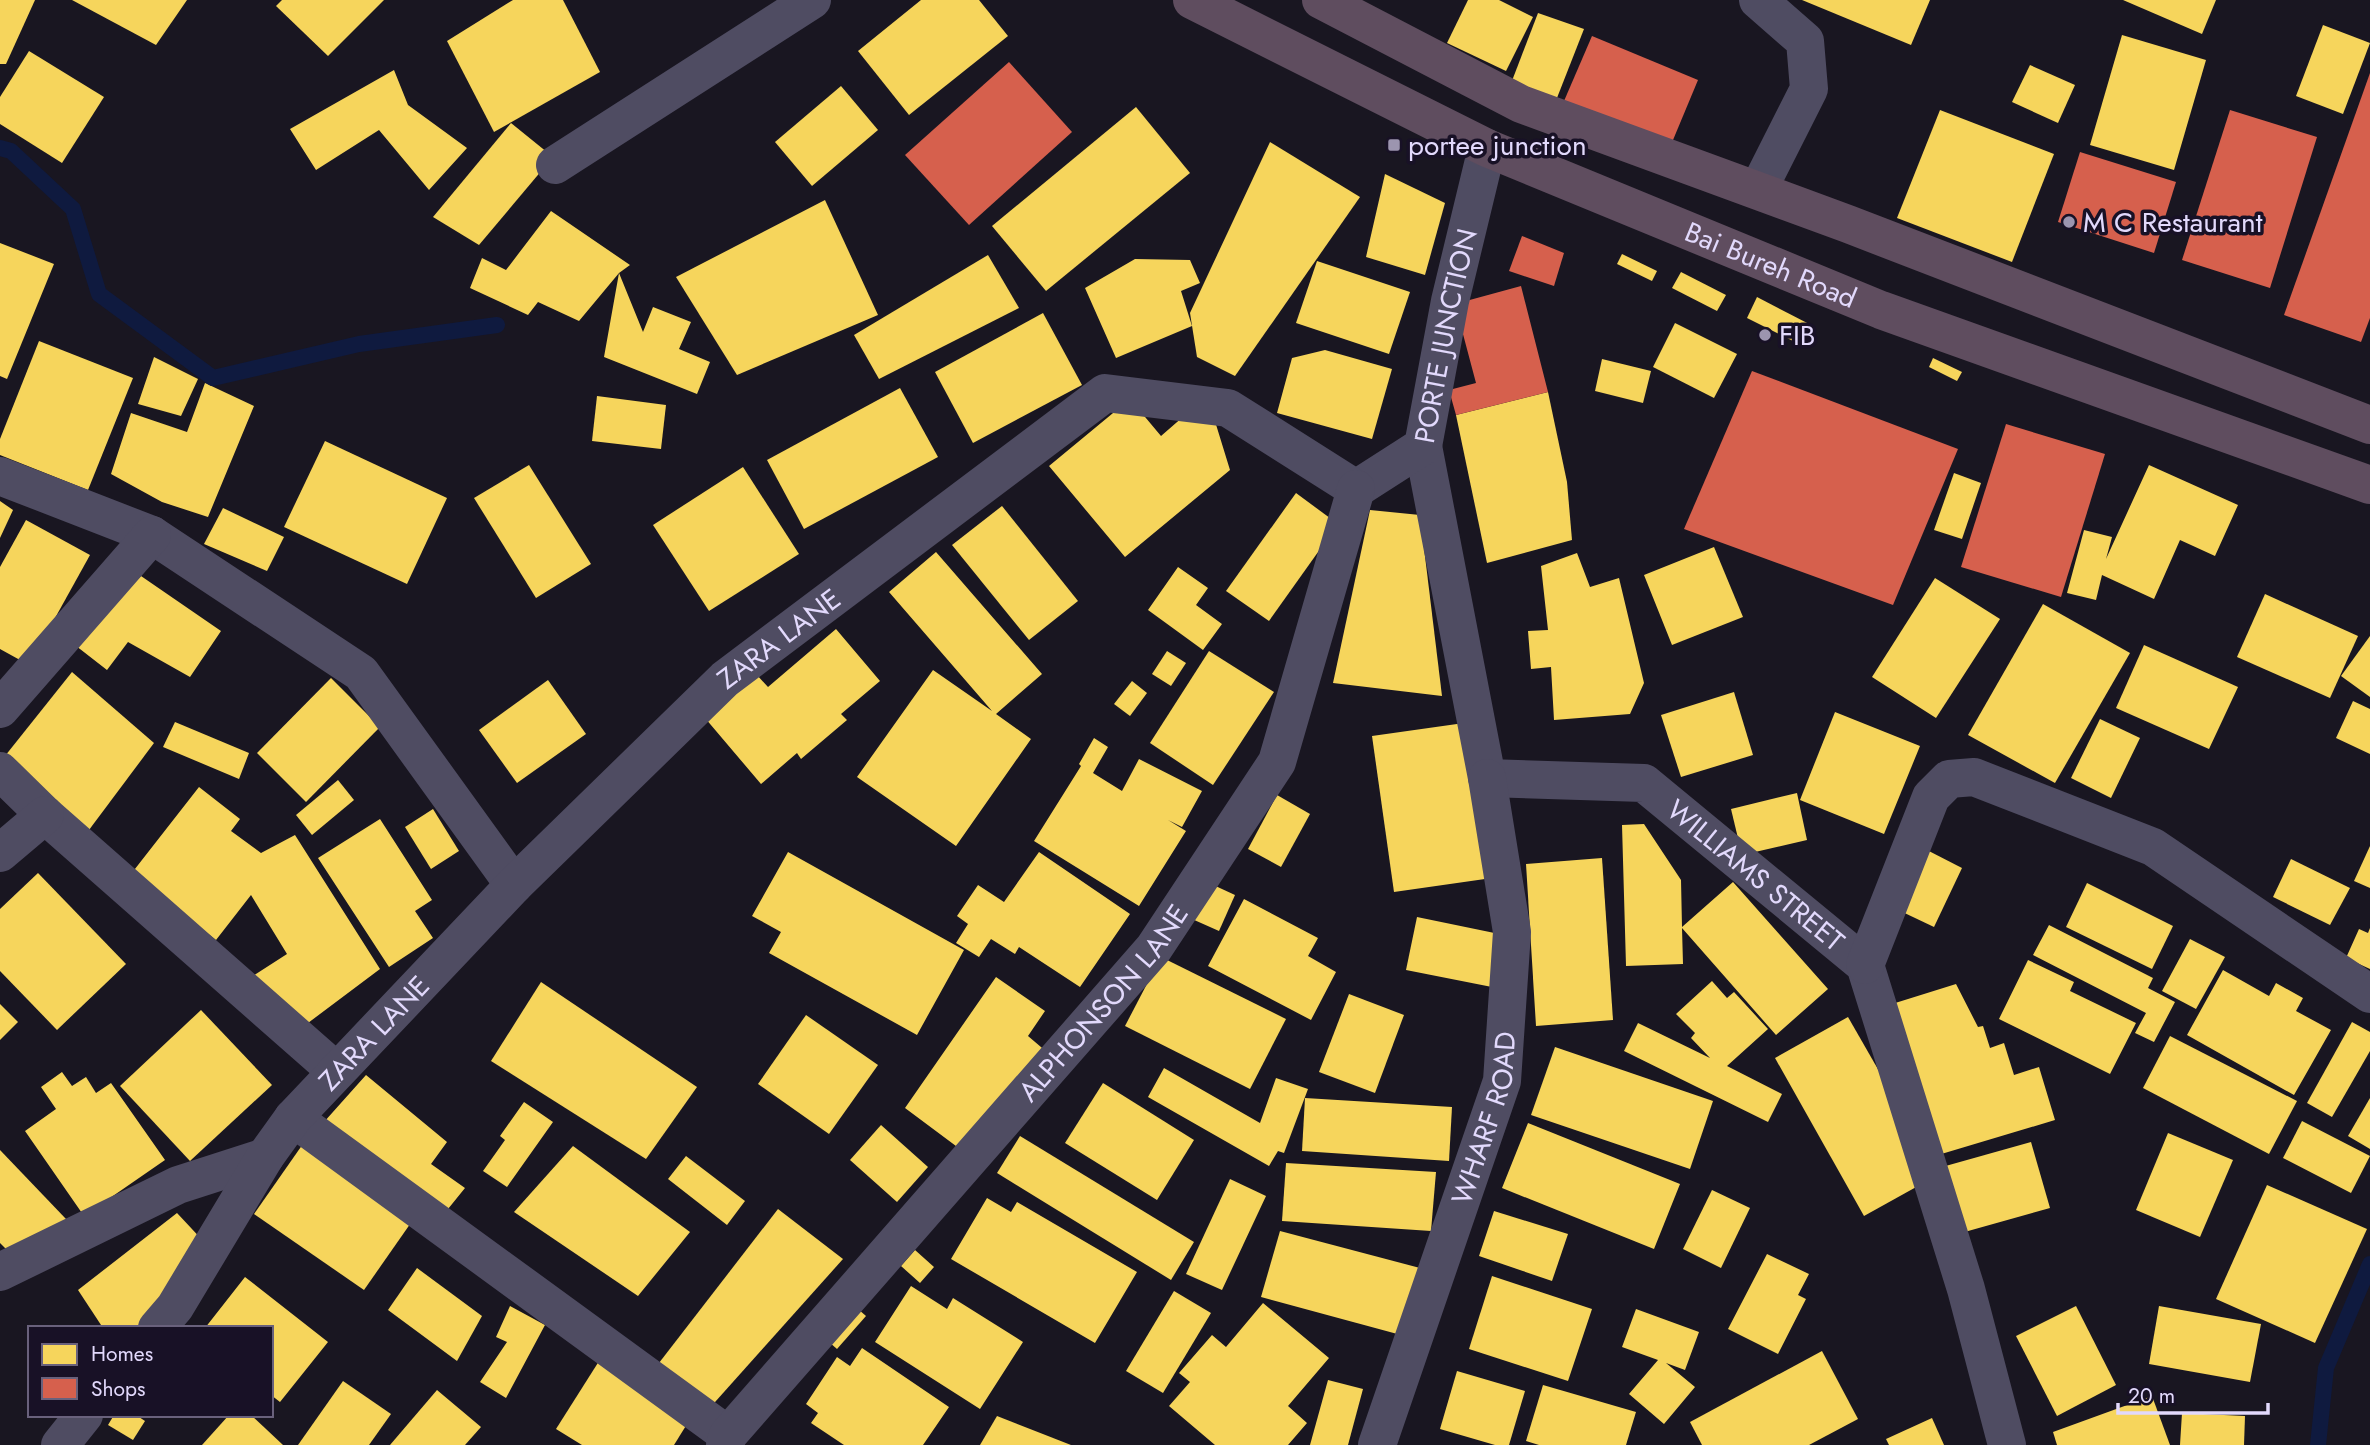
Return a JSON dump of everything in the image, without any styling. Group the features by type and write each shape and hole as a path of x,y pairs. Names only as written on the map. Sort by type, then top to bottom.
{"highway":[{"name":"Bai Bureh Road","path":"1192,0 1487,148 1881,310 2370,485"},
{"path":"1321,0 1521,104 1758,190 2370,425"}],"street":[{"path":"555,165 813,0"},
{"path":"1758,0 1805,41 1809,89 1758,190"},
{"name":"PORTE JUNCTION","path":"1356,489 1423,446 1450,301 1487,148"},
{"name":"ZARA LANE","path":"160,1326 175,1307 265,1157 293,1118 514,885 725,679 1105,393 1228,408 1356,489"},
{"path":"1423,446 1487,778"},
{"path":"0,476 152,535 361,673 514,885"},
{"name":"ALPHONSON LANE","path":"727,1440 1154,948 1277,762 1356,489"},
{"path":"0,709 152,535"},
{"path":"0,771 45,815 336,1071"},
{"path":"1865,965 1931,797 1949,779 1974,777 2153,847 2370,994"},
{"name":"WILLIAMS STREET","path":"1487,778 1644,783 1865,965 1966,1289 2007,1445"},
{"name":"WHARF ROAD","path":"1377,1445 1502,1081 1512,932 1487,778"},
{"path":"0,853 45,815"},
{"path":"293,1118 727,1440"},
{"path":"0,1272 178,1185 265,1157"},
{"path":"60,1445 82,1417"}],"building: Homes":[{"path":"0,0 35,0 6,64 0,64"},
{"path":"72,0 187,0 156,45"},
{"path":"282,0 384,0 328,56 276,6"},
{"path":"513,0 563,0 600,72 494,132 447,41"},
{"path":"921,0 979,0 1008,36 909,115 858,51"},
{"path":"1468,0 1499,0 1533,17 1506,71 1447,43"},
{"path":"1802,0 1930,0 1911,45"},
{"path":"2123,0 2216,0 2202,34"},
{"path":"1538,13 1584,29 1555,103 1510,86"},
{"path":"2323,25 2370,43 2343,114 2296,96"},
{"path":"2122,35 2206,60 2174,170 2090,145"},
{"path":"29,51 104,97 62,163 0,124 0,97"},
{"path":"2030,65 2075,85 2058,123 2012,102"},
{"path":"394,70 408,105 467,148 429,190 379,130 316,170 290,129"},
{"path":"841,86 878,130 812,186 775,142"},
{"path":"1136,107 1190,173 1046,291 992,226"},
{"path":"1940,110 2054,154 2012,262 1897,218"},
{"path":"511,123 553,157 479,245 433,217"},
{"path":"1270,142 1360,197 1235,376 1197,357 1190,313"},
{"path":"1385,174 1445,203 1425,275 1366,257"},
{"path":"825,200 878,315 737,375 676,277"},
{"path":"551,211 630,265 619,273 579,321 538,302 528,315 470,288 482,258 506,270"},
{"path":"0,243 54,264 7,379 0,376"},
{"path":"1622,254 1657,271 1652,281 1617,264"},
{"path":"988,255 1019,308 879,379 854,335"},
{"path":"1135,259 1190,260 1200,283 1181,291 1192,326 1116,358 1085,288"},
{"path":"1317,261 1410,292 1389,354 1296,323"},
{"path":"1681,272 1726,295 1717,311 1672,288"},
{"path":"619,273 643,332 653,307 691,322 679,349 710,362 697,394 604,357"},
{"path":"1757,297 1813,326 1803,346 1747,318"},
{"path":"1043,313 1082,385 973,443 935,372"},
{"path":"1675,323 1737,354 1714,398 1653,367"},
{"path":"39,341 133,378 88,490 0,455 0,439"},
{"path":"1325,350 1392,369 1372,439 1277,413 1292,358"},
{"path":"154,357 198,379 181,416 138,404"},
{"path":"1933,358 1962,372 1957,381 1929,367"},
{"path":"1602,359 1651,371 1643,403 1595,391"},
{"path":"205,383 254,406 208,517 162,502 111,474 131,413 187,432"},
{"path":"900,388 938,457 804,529 767,460"},
{"path":"1548,392 1567,482 1572,540 1487,563 1456,415"},
{"path":"597,396 666,405 661,449 592,441"},
{"path":"1130,399 1161,436 1184,416 1214,418 1230,470 1125,557 1049,466"},
{"path":"325,441 447,498 407,584 284,527"},
{"path":"529,465 591,564 536,598 474,498"},
{"path":"2149,465 2238,505 2215,556 2180,540 2154,599 2102,575 2096,600 2067,593 2084,530 2112,537 2106,559"},
{"path":"743,467 799,554 709,611 653,525"},
{"path":"1954,473 1981,483 1962,539 1934,530"},
{"path":"1296,493 1338,524 1269,621 1226,591"},
{"path":"0,501 13,510 0,538"},
{"path":"1002,506 1078,601 1029,640 952,545"},
{"path":"223,508 284,537 267,571 204,544"},
{"path":"1370,510 1420,515 1442,696 1333,683"},
{"path":"26,520 90,555 29,665 0,649 0,567"},
{"path":"1714,547 1743,617 1672,645 1644,575"},
{"path":"936,552 1042,674 996,714 1031,739 956,846 857,777 933,670 992,711 889,592"},
{"path":"1577,553 1590,587 1619,578 1644,683 1630,714 1554,720 1551,667 1531,669 1528,631 1548,630 1541,566"},
{"path":"1178,567 1208,588 1196,605 1222,624 1203,650 1148,610"},
{"path":"141,576 221,631 190,677 128,642 107,670 71,642"},
{"path":"1935,578 2000,619 1936,718 1872,677"},
{"path":"2265,594 2358,636 2330,698 2237,657"},
{"path":"2043,604 2130,653 2055,783 1968,735"},
{"path":"836,629 880,681 841,714 847,720 801,759 797,753 761,784 705,718 756,674 768,687"},
{"path":"2370,636 2370,697 2341,676"},
{"path":"2144,645 2238,687 2209,749 2116,708"},
{"path":"1167,651 1186,663 1171,686 1152,674"},
{"path":"1209,651 1274,692 1213,785 1150,743"},
{"path":"72,672 154,743 86,834 1,761"},
{"path":"331,678 380,727 306,802 257,753"},
{"path":"548,680 586,734 517,783 479,730"},
{"path":"1132,681 1147,693 1130,716 1114,704"},
{"path":"1734,692 1753,755 1681,777 1661,715"},
{"path":"2353,701 2370,709 2370,754 2336,738"},
{"path":"1835,712 1920,746 1884,834 1800,800"},
{"path":"2100,719 2140,738 2111,798 2071,778"},
{"path":"175,722 249,753 239,779 163,747"},
{"path":"1464,723 1485,879 1394,892 1372,736"},
{"path":"1094,738 1108,747 1093,773 1122,791 1139,759 1202,791 1182,827 1168,820 1186,831 1139,906 1034,841 1081,766 1079,764"},
{"path":"338,780 354,800 312,835 296,815"},
{"path":"199,787 240,819 231,831 261,853 295,835 380,969 296,1032 253,976 287,954 251,895 216,940 131,874"},
{"path":"1797,793 1807,840 1742,855 1731,809"},
{"path":"1277,795 1310,814 1281,867 1248,849"},
{"path":"433,809 459,851 431,869 405,827"},
{"path":"380,819 432,900 415,911 433,938 389,967 318,858"},
{"path":"1644,824 1681,880 1682,927 1733,882 1828,989 1776,1035 1682,928 1683,964 1626,966 1622,825"},
{"path":"2370,846 2370,888 2354,881"},
{"path":"1923,848 1962,868 1934,927 1894,908"},
{"path":"788,852 964,950 917,1035 769,953 781,932 752,916"},
{"path":"1039,852 1130,914 1080,987 1019,947 1015,954 991,939 979,957 956,943 968,924 957,916 978,885 1004,902"},
{"path":"1602,858 1613,1020 1536,1026 1526,864"},
{"path":"2291,859 2350,888 2330,925 2273,897"},
{"path":"38,873 126,964 57,1030 0,971 0,909"},
{"path":"1209,883 1235,895 1219,931 1192,919"},
{"path":"2087,883 2173,926 2152,969 2066,927"},
{"path":"1244,899 1318,938 1308,956 1336,972 1311,1020 1208,966"},
{"path":"1417,917 1509,936 1497,988 1406,970"},
{"path":"2049,925 2153,978 2148,988 2175,1002 2154,1042 2135,1033 2146,1013 2033,955"},
{"path":"2370,928 2370,969 2346,958 2359,929 2368,933"},
{"path":"2190,939 2225,957 2196,1009 2162,991"},
{"path":"1161,957 1286,1019 1250,1089 1125,1026"},
{"path":"2028,960 2074,982 2070,991 2136,1023 2110,1074 1999,1019"},
{"path":"2223,970 2269,996 2276,983 2303,998 2296,1011 2331,1030 2294,1095 2187,1035"},
{"path":"996,977 1045,1011 1028,1036 1048,1053 960,1149 905,1108"},
{"path":"1712,981 1727,998 1734,992 1768,1029 1727,1066 1782,1094 1768,1122 1624,1051 1638,1023 1710,1058 1691,1038 1695,1033 1676,1014"},
{"path":"541,982 697,1087 646,1159 491,1061"},
{"path":"1956,984 1978,1027 1983,1026 1990,1048 2004,1043 2014,1075 2039,1067 2055,1120 1938,1155 1892,1004"},
{"path":"1349,994 1404,1015 1375,1093 1319,1072"},
{"path":"0,1004 18,1022 0,1040"},
{"path":"201,1010 272,1085 190,1161 120,1086"},
{"path":"806,1015 878,1065 829,1134 758,1084"},
{"path":"1848,1017 1883,1078 1918,1186 1864,1216 1775,1058"},
{"path":"2352,1022 2370,1032 2370,1051 2332,1117 2307,1103"},
{"path":"2170,1036 2297,1101 2269,1154 2143,1088"},
{"path":"1555,1047 1713,1101 1690,1169 1531,1115"},
{"path":"1164,1068 1260,1123 1276,1078 1308,1089 1284,1153 1278,1151 1269,1166 1148,1097"},
{"path":"62,1072 72,1086 86,1077 96,1093 111,1083 165,1160 84,1216 25,1131 56,1109 41,1087"},
{"path":"366,1075 447,1142 431,1164 465,1188 448,1209 324,1122"},
{"path":"1103,1083 1194,1140 1157,1200 1065,1143"},
{"path":"1305,1098 1452,1107 1449,1161 1302,1151"},
{"path":"2370,1098 2370,1149 2348,1136"},
{"path":"524,1102 553,1122 507,1187 483,1171 505,1140 500,1136"},
{"path":"2302,1121 2370,1156 2351,1193 2283,1158"},
{"path":"1528,1123 1680,1184 1654,1249 1502,1188"},
{"path":"881,1125 928,1167 897,1202 850,1160"},
{"path":"2168,1133 2233,1160 2200,1237 2136,1210"},
{"path":"1020,1136 1194,1242 1171,1280 997,1173"},
{"path":"305,1141 415,1217 364,1290 254,1214"},
{"path":"2031,1142 2050,1208 1961,1233 1942,1167"},
{"path":"573,1146 690,1232 638,1296 514,1212"},
{"path":"0,1150 66,1219 20,1263 0,1243"},
{"path":"686,1156 745,1201 727,1225 668,1179"},
{"path":"1286,1163 1436,1172 1431,1231 1282,1221"},
{"path":"1230,1179 1266,1196 1222,1290 1186,1274"},
{"path":"2267,1185 2367,1229 2315,1343 2216,1299"},
{"path":"1712,1190 1750,1208 1721,1268 1683,1249"},
{"path":"987,1198 1011,1212 1017,1202 1137,1272 1095,1343 951,1259"},
{"path":"778,1209 843,1259 707,1411 652,1372"},
{"path":"1494,1211 1568,1234 1552,1281 1479,1256"},
{"path":"177,1213 206,1244 144,1326 102,1326 78,1290"},
{"path":"1280,1231 1420,1268 1401,1335 1261,1297"},
{"path":"915,1250 934,1267 920,1283 901,1266"},
{"path":"1767,1254 1809,1274 1798,1295 1806,1299 1778,1354 1728,1329"},
{"path":"417,1268 482,1316 457,1361 388,1310"},
{"path":"1492,1276 1592,1309 1568,1381 1469,1349"},
{"path":"245,1277 328,1342 280,1402 273,1397 273,1326 207,1326"},
{"path":"911,1286 947,1309 953,1298 1023,1342 980,1409 875,1342"},
{"path":"1174,1291 1211,1313 1163,1393 1126,1371"},
{"path":"850,1302 866,1316 837,1349 821,1335"},
{"path":"1263,1303 1329,1358 1288,1406 1307,1423 1288,1445 1215,1445 1169,1406 1190,1382 1179,1373 1212,1335 1226,1347"},
{"path":"510,1306 545,1325 506,1398 480,1382 507,1342 496,1337"},
{"path":"2076,1306 2116,1385 2057,1416 2016,1336"},
{"path":"2159,1306 2261,1324 2250,1382 2149,1364"},
{"path":"1636,1309 1699,1332 1685,1370 1666,1363 1695,1387 1664,1424 1629,1394 1658,1360 1622,1347"},
{"path":"862,1348 949,1407 923,1445 844,1445 811,1423 818,1413 806,1404 837,1357 850,1366"},
{"path":"1822,1351 1858,1419 1809,1445 1702,1445 1690,1422"},
{"path":"601,1358 692,1416 674,1445 582,1445 556,1429"},
{"path":"1457,1371 1525,1391 1509,1445 1495,1445 1440,1429"},
{"path":"1328,1380 1363,1389 1348,1445 1310,1445"},
{"path":"343,1381 391,1414 369,1445 298,1445"},
{"path":"1543,1385 1636,1412 1626,1445 1539,1445 1526,1441"},
{"path":"437,1390 481,1427 465,1445 390,1445"},
{"path":"2152,1396 2170,1445 2057,1445 2053,1432"},
{"path":"2182,1413 2245,1416 2244,1445 2180,1445"},
{"path":"997,1416 1071,1445 980,1445"},
{"path":"113,1417 139,1417 145,1421 133,1440 108,1425"},
{"path":"227,1417 253,1417 283,1445 202,1445"},
{"path":"1932,1418 1944,1445 1889,1445 1886,1439"}],"building: Shops":[{"path":"1592,36 1698,80 1668,152 1561,108"},
{"path":"1009,62 1072,132 969,225 905,155"},
{"path":"2370,73 2370,318 2361,342 2284,315"},
{"path":"2230,110 2317,137 2270,288 2182,260"},
{"path":"2080,152 2176,182 2154,253 2058,222"},
{"path":"1522,236 1564,253 1554,286 1509,271"},
{"path":"1521,286 1548,392 1456,415 1449,390 1476,383 1455,304"},
{"path":"1752,371 1958,449 1893,605 1684,529"},
{"path":"2006,424 2105,454 2061,597 1961,567"}],"waterway":[{"path":"0,148 11,151 73,209 99,294 213,378 359,344 497,325"},
{"path":"2318,1445 2326,1368 2370,1264"}],"place":[{"name":"portee junction","path":"1394,145"},
{"name":"M C Restaurant","path":"2069,222"},
{"name":"FIB","path":"1765,335"}]}
